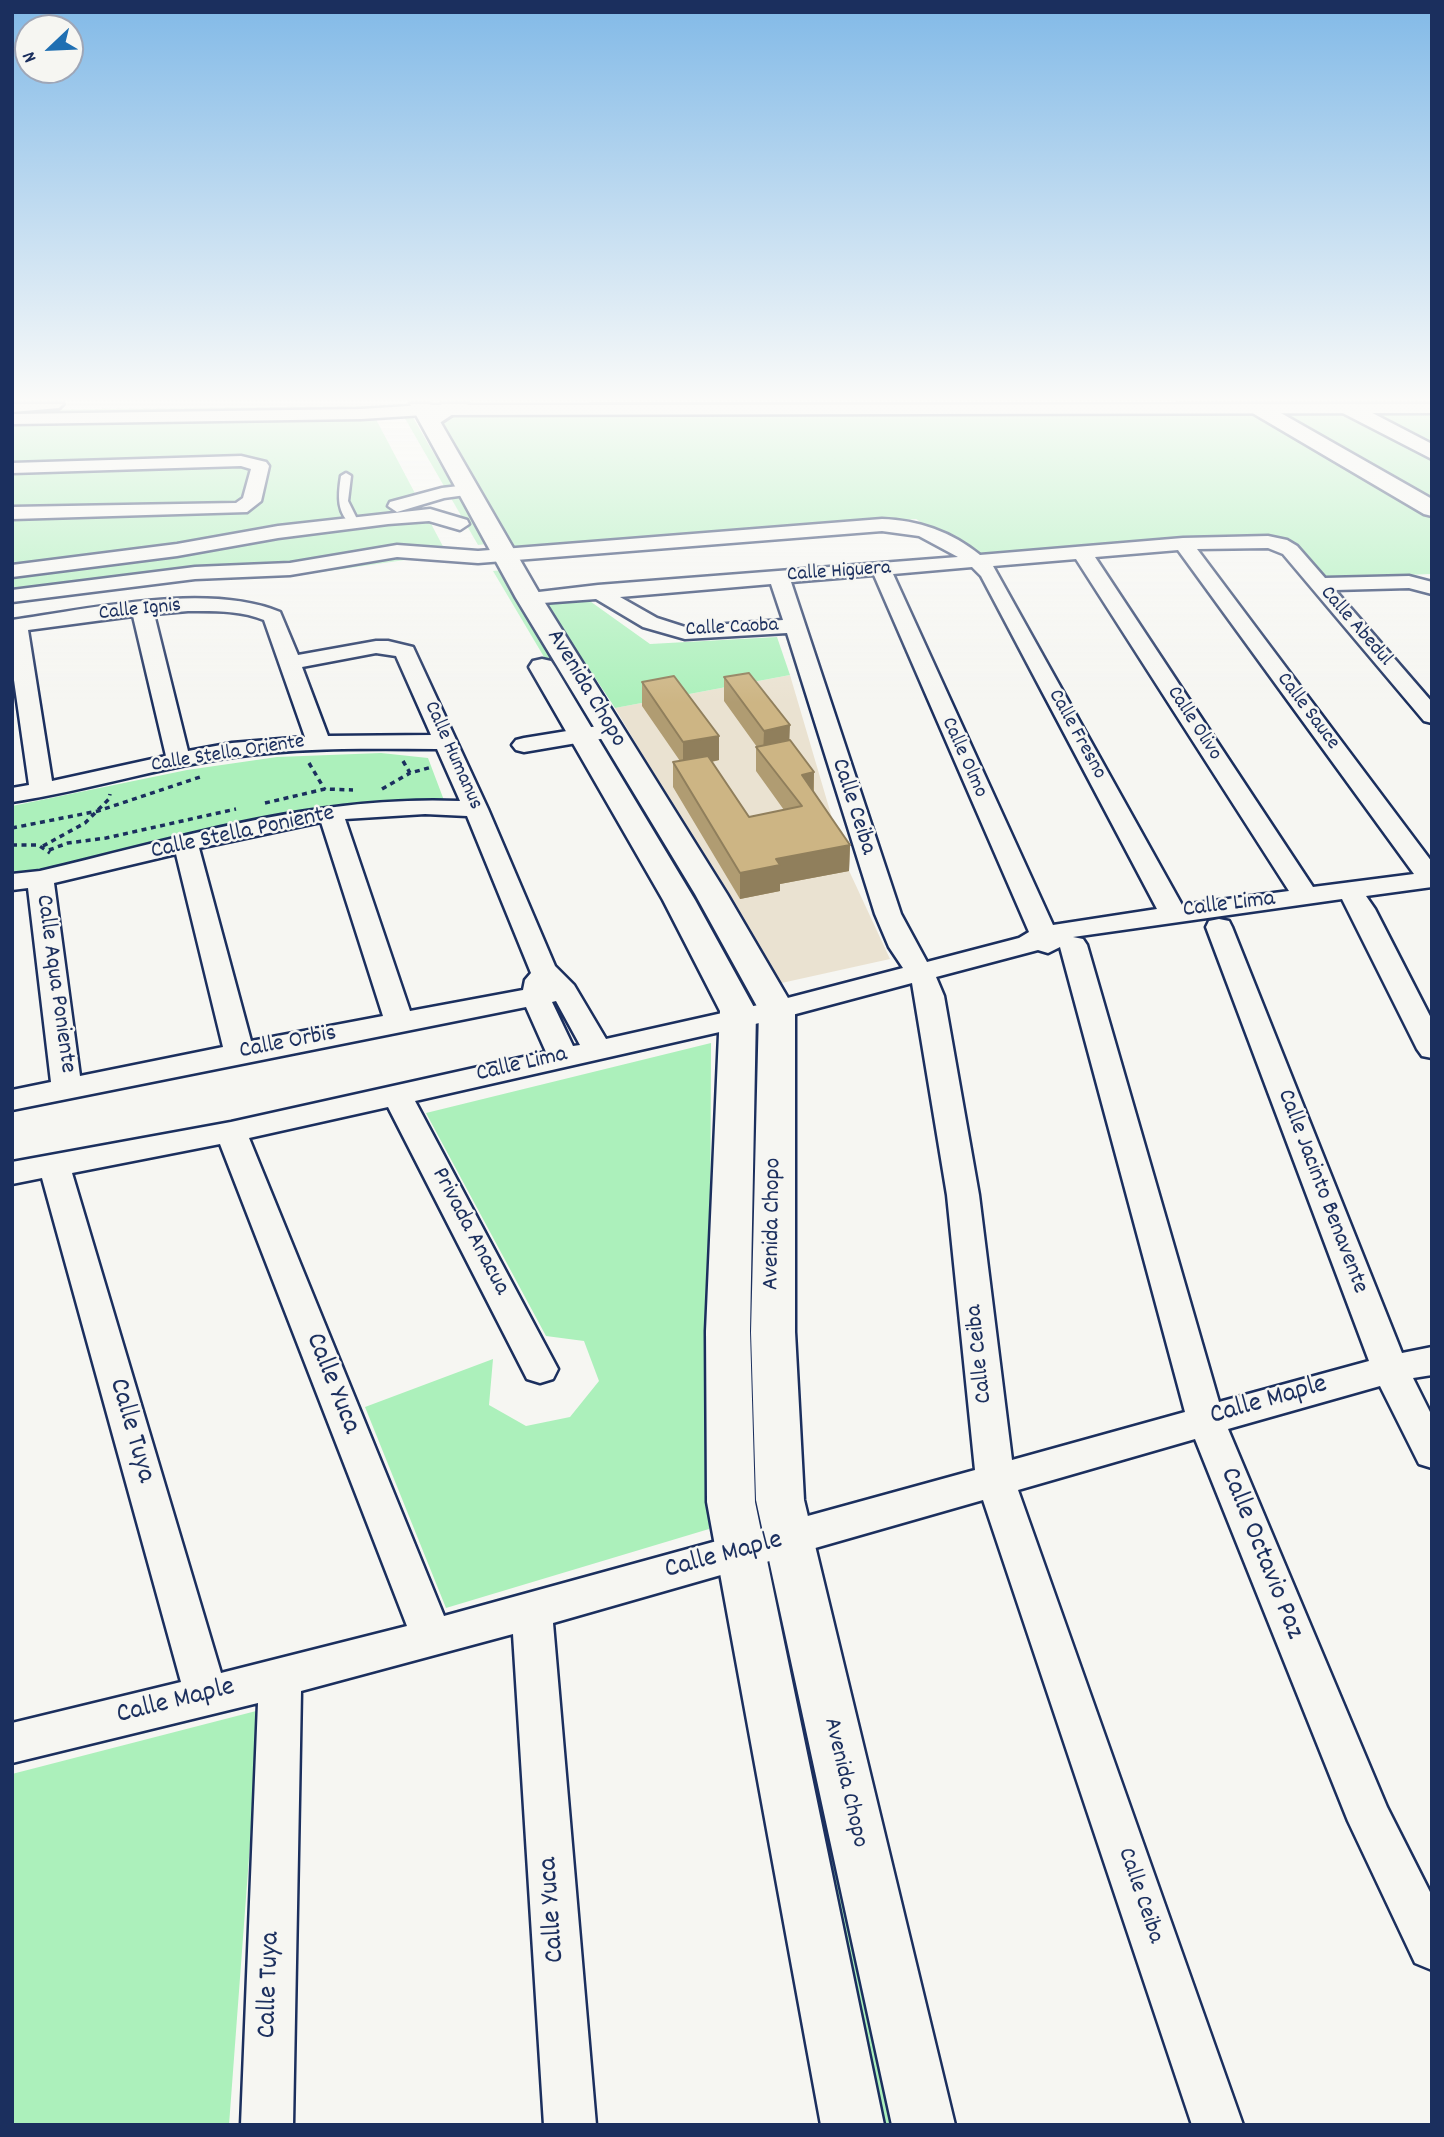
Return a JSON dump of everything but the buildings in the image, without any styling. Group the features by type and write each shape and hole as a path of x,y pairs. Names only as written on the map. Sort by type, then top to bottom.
{"street":[{"path":"12,513 235,509 249,504"},
{"path":"12,571 177,550 351,518 405,504"},
{"name":"Avenida Chopo","path":"456,504 460,524 679,900 735,1002 758,1014"},
{"name":"Avenida Chopo","path":"464,504 506,554 529,598 711,894 758,1014 728,1331 731,1502 763,1546 924,2125"},
{"path":"351,518 430,515 460,524"},
{"path":"12,596 195,573 290,569 374,553 416,551 478,556 892,524 919,528 976,560"},
{"name":"Calle Higuera","path":"529,598 1081,551 1183,544 1274,542"},
{"name":"Calle Abedul","path":"1274,542 1290,550 1432,716"},
{"name":"Calle Sauce","path":"1183,544 1431,879"},
{"name":"Calle Olivo","path":"1081,551 1306,897"},
{"name":"Calle Fresno","path":"976,560 989,573 1173,913"},
{"name":"Calle Olmo","path":"881,570 1048,943"},
{"name":"Calle Ceiba","path":"779,577 792,626 888,914 903,947 921,973 930,996 963,1195 995,1479 1218,2125"},
{"path":"1319,584 1398,582 1428,587"},
{"name":"Calle Caoba","path":"598,592 653,626 667,631 685,633 792,626"},
{"name":"Calle Ignis","path":"15,626 178,605 259,608 273,616 289,663"},
{"path":"142,609 179,760"},
{"path":"15,626 42,791"},
{"name":"Calle Humanus","path":"289,663 376,647 398,648 405,652 476,808 547,986 563,1057"},
{"path":"289,663 316,755"},
{"path":"524,745 610,731"},
{"name":"Calle Stella Oriente","path":"12,794 42,791 179,760 450,751"},
{"name":"Calle Stella Poniente","path":"37,879 263,825 330,813 425,807 476,808"},
{"path":"330,813 400,1023"},
{"path":"186,845 239,1053"},
{"name":"Calle Aqua Poniente","path":"37,879 67,1090"},
{"name":"Calle Lima","path":"12,1173 231,1132 758,1014 1048,943 1219,927 1356,900 1431,879"},
{"name":"Calle Lima","path":"1048,943 1081,927 1306,897 1432,900"},
{"path":"1356,900 1432,1049"},
{"name":"Calle Jacinto Benavente","path":"1219,927 1390,1369 1432,1453"},
{"name":"Calle Octavio Paz","path":"1048,943 1206,1420 1370,1821 1432,1946"},
{"name":"Calle Humanus","path":"547,986 597,1048"},
{"name":"Calle Orbis","path":"12,1100 400,1023 547,986"},
{"name":"Privada Anacua","path":"397,1095 540,1370"},
{"name":"Calle Yuca","path":"231,1132 432,1636"},
{"name":"Calle Tuya","path":"54,1166 206,1695"},
{"name":"Calle Maple","path":"12,1743 280,1678 531,1611 1206,1420 1390,1369 1432,1361"},
{"name":"Avenida Chopo","path":"763,1546 853,2125"},
{"name":"Calle Yuca","path":"531,1611 570,2125"},
{"name":"Calle Tuya","path":"267,2125 280,1678"}],"lane":[{"path":"343,504 351,518"}],"path":[{"path":"394,759 403,761 410,773 450,751"},
{"path":"297,764 316,755 329,797 330,813"},
{"path":"12,845 43,846 85,823 109,799 111,776"},
{"path":"12,828 98,811 203,776"},
{"path":"37,879 49,850 43,846"}],"shaded area":[{"path":"790,675 845,862 890,959 777,984 615,708"}],"green space":[{"path":"12,504 421,504 447,554 314,573 207,571 12,595"},
{"path":"454,504 463,504 486,544 478,545"},
{"path":"482,504 1432,504 1432,574 1326,578 1289,538 974,556 916,519 508,549"},
{"path":"502,570 596,724 585,726 493,571"},
{"path":"587,599 650,644 777,637 790,675 615,708 545,602"},
{"path":"610,748 741,978 728,982 598,750"},
{"path":"381,753 428,758 445,803 333,807 251,820 176,842 12,875 12,806 187,770 277,757"},
{"path":"711,1043 709,1529 446,1608 365,1407 493,1359 489,1405 526,1426 570,1417 599,1381 584,1341 546,1336 426,1113"},
{"path":"790,1616 901,2125 869,2125 764,1617"},
{"path":"260,1710 229,2125 12,2125 12,1774"}]}
